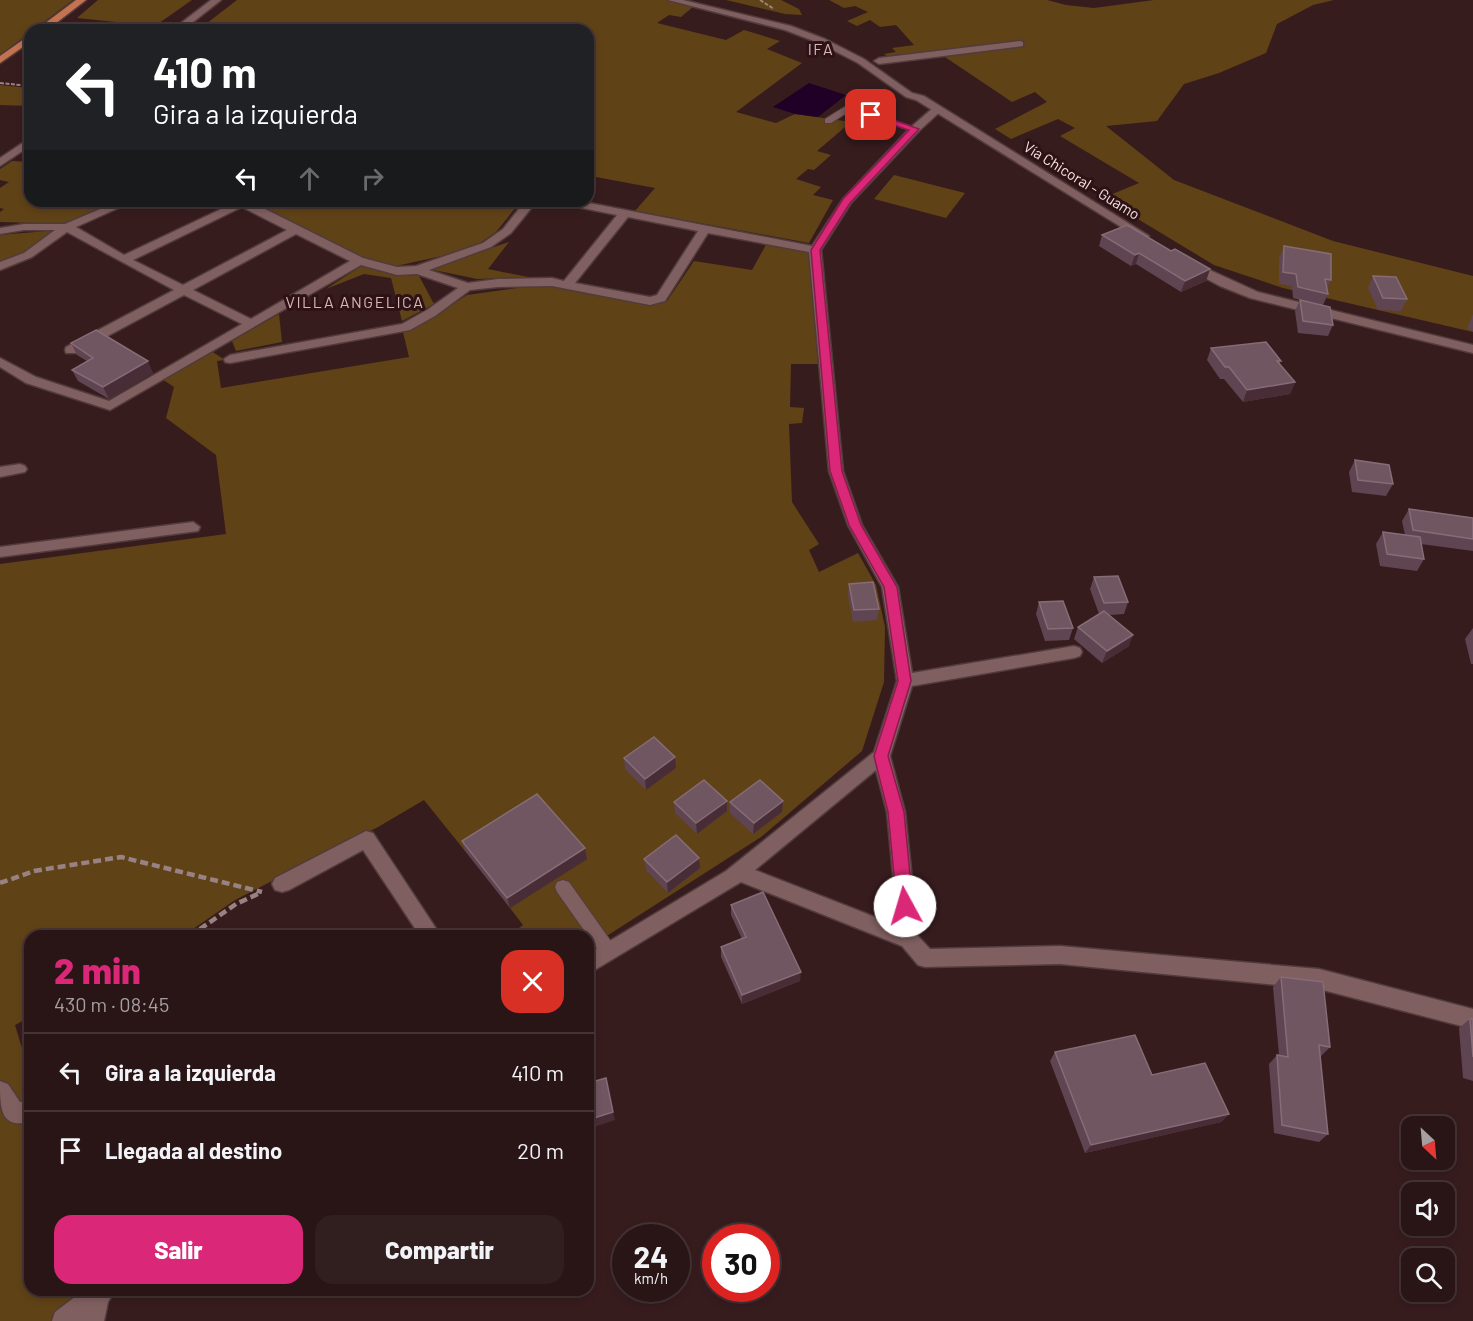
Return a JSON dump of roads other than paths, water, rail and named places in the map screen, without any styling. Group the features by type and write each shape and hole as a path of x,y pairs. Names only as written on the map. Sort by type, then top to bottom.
{"main road":[{"path":"49,24 82,0"},
{"path":"2,57 24,42"}],"street":[{"path":"185,24 217,0"},
{"name":"Vía Chicoral - Guamo","path":"673,0 795,23 832,36 876,59 922,92 920,98"},
{"name":"Vía Chicoral - Guamo","path":"701,0 822,40 861,61 909,95 920,98 1158,245"},
{"path":"861,61 1020,44"},
{"path":"909,940 896,812 881,756 904,681 890,587 855,525 836,471 815,250 846,201 915,129 938,109"},
{"path":"0,163 24,145"},
{"path":"0,266 28,255 67,227 114,207"},
{"path":"123,260 231,207"},
{"path":"251,207 359,261 398,271 418,270 487,245 507,231 526,207"},
{"path":"594,207 815,250"},
{"path":"568,284 625,213"},
{"path":"0,231 24,227 67,227 123,260 251,324"},
{"path":"418,270 467,287 498,283 568,284 650,301 661,298 705,229"},
{"path":"70,350 296,230"},
{"path":"1178,258 1224,284 1254,295 1473,349"},
{"path":"0,362 30,380 110,406 359,261"},
{"path":"230,359 406,327 467,287"},
{"path":"0,472 20,469"},
{"path":"0,552 194,527"},
{"path":"904,681 1074,652"},
{"path":"594,961 738,872 881,756"},
{"path":"282,884 366,839 427,930"},
{"path":"738,872 909,940 925,958 1060,955 1319,979 1473,1019"},
{"path":"0,1092 15,1114 24,1112"},
{"path":"64,1321 95,1296"},
{"path":"92,1321 99,1296"}],"lane":[{"path":"828,121 849,108 915,129"},
{"path":"563,887 593,930"},
{"path":"594,931 609,952"}],"district":[{"name":"IFA","path":"821,48"},
{"name":"VILLA ANGELICA","path":"355,301"}]}
